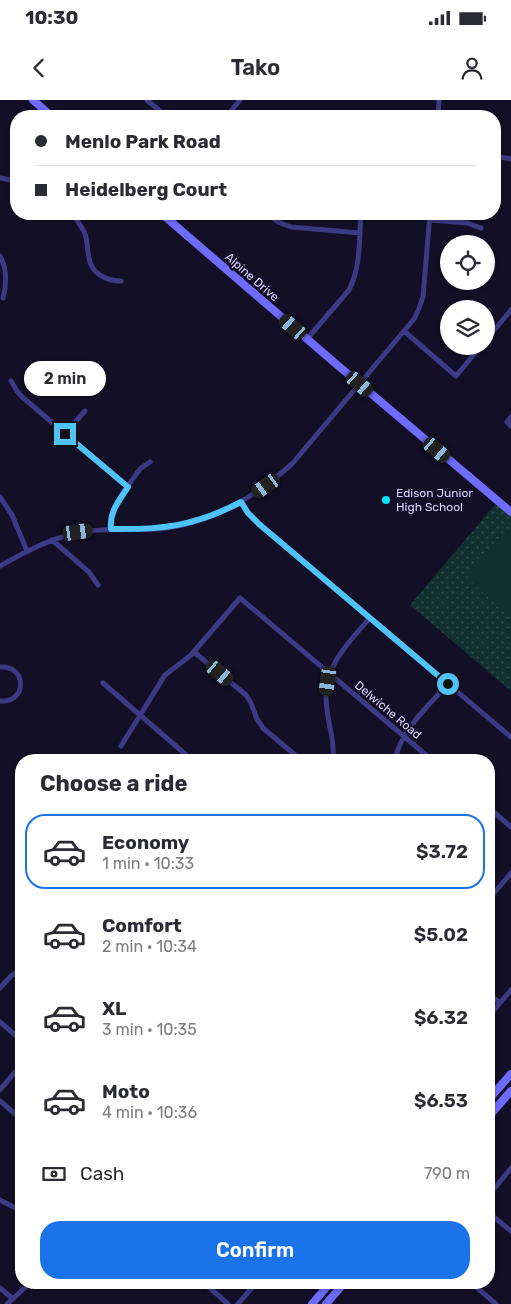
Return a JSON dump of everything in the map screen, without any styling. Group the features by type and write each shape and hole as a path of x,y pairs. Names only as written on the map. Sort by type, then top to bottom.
{"street":[{"path":"33,100 44,110"},
{"path":"232,110 240,100"},
{"path":"151,101 160,110"},
{"path":"77,220 85,234 88,256 92,267 104,278 120,281"},
{"name":"Alpine Drive","path":"169,220 511,512"},
{"path":"276,220 291,227 360,233"},
{"path":"307,339 349,290 353,282 357,270 361,220"},
{"path":"0,566 52,540 78,532 173,526 210,516 241,502 266,486 292,464 404,332 418,311 423,297 430,220"},
{"path":"448,220 467,223 481,228"},
{"path":"0,256 6,274 4,298"},
{"path":"495,331 509,317 511,310"},
{"path":"404,332 456,376 474,355"},
{"path":"11,381 21,396 128,487"},
{"path":"65,434 85,410"},
{"path":"509,424 511,417"},
{"path":"111,529 112,513 137,473 150,462"},
{"path":"0,497 12,515 27,551"},
{"path":"241,502 248,513 259,524 511,737"},
{"path":"52,540 89,572 98,585"},
{"name":"Delwiche Road","path":"194,652 240,598 425,754"},
{"path":"333,754 334,744 326,700 330,674 333,664 344,647 370,618"},
{"path":"121,746 165,675 194,652 246,695 263,728 295,754"},
{"path":"0,667 9,667 14,670 19,676 21,684 16,696 7,702 0,702"},
{"path":"103,683 185,754"},
{"path":"397,754 409,728 448,684"},
{"path":"495,813 511,827"},
{"path":"495,892 511,873"},
{"path":"0,988 15,973"},
{"path":"495,1009 511,990"},
{"path":"495,999 500,1003"},
{"path":"0,1022 15,1035"},
{"path":"0,1090 15,1072"},
{"path":"495,1092 511,1074"},
{"path":"495,1109 511,1091"},
{"path":"0,1101 15,1114"},
{"path":"495,1188 511,1168"},
{"path":"0,1200 15,1208"},
{"path":"495,1218 511,1231"},
{"path":"0,1288 13,1299"},
{"path":"7,1304 23,1289"},
{"path":"211,1289 228,1304"},
{"path":"238,1304 251,1289"},
{"path":"312,1304 325,1289"},
{"path":"326,1304 338,1289"},
{"path":"478,1289 496,1304"}],"green space":[{"path":"498,501 511,512 511,691 410,605"},
{"path":"506,529 511,534 511,619 467,578"}],"place":[{"name":"Edison Junior High School","path":"386,500"}],"route":[{"path":"65,434 128,487 114,508 110,523 111,529 158,528 188,523 217,514 241,502 248,513 259,524 448,684"}]}
